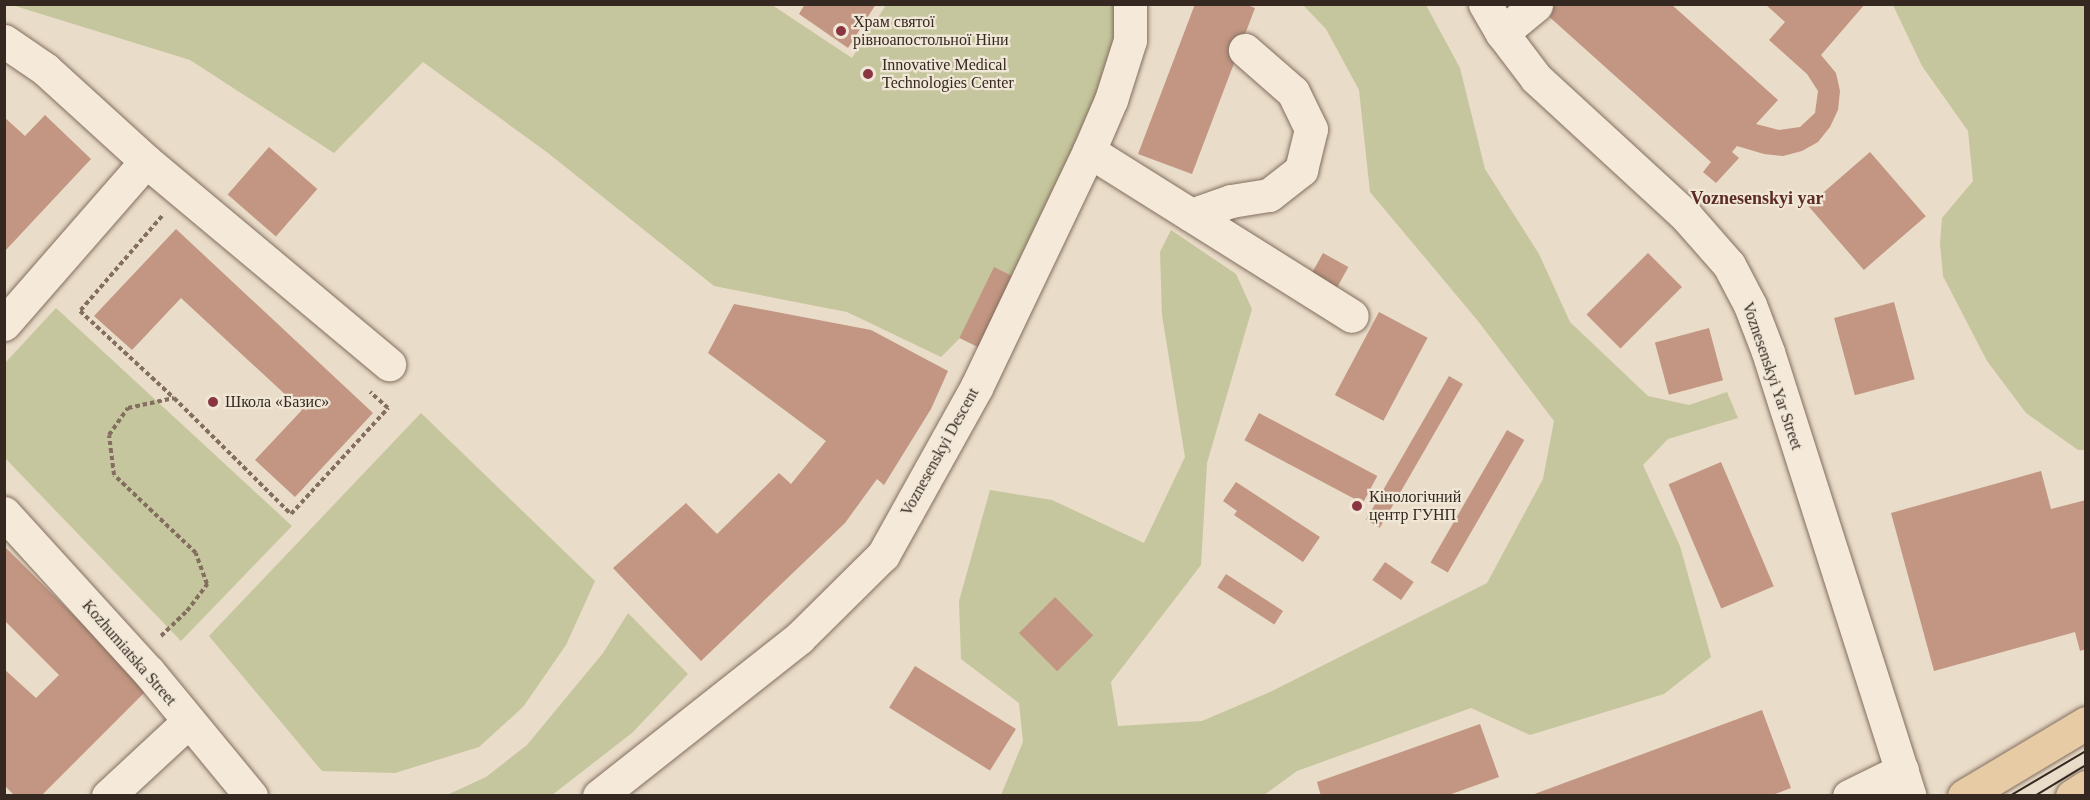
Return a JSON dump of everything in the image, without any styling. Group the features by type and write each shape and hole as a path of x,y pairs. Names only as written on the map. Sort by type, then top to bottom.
{"main road":[{"path":"1964,795 2085,723"},
{"path":"2072,795 2085,787"}],"street":[{"name":"Voznesenskyi Descent","path":"599,795 799,638 883,555 976,388 1112,100 1130,40 1130,4"},
{"name":"Voznesenskyi Yar Street","path":"1485,4 1502,33 1536,78 1686,216 1729,265 1750,305 1768,352 1906,783"},
{"path":"1502,33 1536,5"},
{"path":"4,41 45,69 146,161 389,364"},
{"path":"1191,215 1231,201 1269,195 1302,170 1311,129 1293,92 1245,50"},
{"path":"1089,151 1352,316"},
{"path":"4,324 146,161"},
{"name":"Kozhumiatska Street","path":"4,513 148,672 251,795"},
{"path":"108,795 188,722"},
{"path":"1849,795 1906,783"}],"path":[{"path":"167,210 80,311 174,398 291,514 388,408 361,385"},
{"path":"158,639 188,611 207,584 196,553 114,475 109,435 128,408 174,398"}],"green space":[{"path":"12,5 772,5 852,58 886,5 1118,5 1115,41 1089,123 1013,276 994,268 960,338 941,357 847,312 714,286 548,153 423,62 334,153 190,60"},
{"path":"1303,5 1426,5 1460,68 1485,169 1539,254 1570,322 1648,396 1689,405 1727,392 1738,418 1668,439 1643,465 1680,546 1711,657 1664,694 1530,735 1471,708 1297,771 1264,795 1001,795 1023,742 1019,703 961,659 959,601 990,490 1052,500 1144,543 1185,457 1162,315 1160,252 1171,230 1236,274 1252,309 1207,463 1201,565 1111,682 1118,726 1202,721 1270,692 1487,583 1543,479 1554,421 1478,321 1370,192 1359,90 1326,29"},
{"path":"1893,5 2085,5 2085,450 2078,450 2026,413 1987,361 1943,276 1940,243 1942,218 1973,181 1968,131 1922,66"},
{"path":"56,308 292,526 181,641 5,458 5,363"},
{"path":"421,413 595,581 566,645 523,707 479,747 395,773 322,771 209,636"},
{"path":"628,613 688,674 632,733 552,795 447,795 486,777 527,745 603,653"}],"building":[{"name":"Храм святої рівноапостольної Ніни","path":"805,4 876,4 848,48 799,14"},
{"path":"1195,4 1245,4 1255,8 1192,174 1138,154"},
{"path":"1535,4 1671,4 1778,100 1756,124 1779,130 1800,127 1815,113 1818,91 1807,74 1769,40 1785,22 1765,4 1865,4 1821,55 1836,73 1840,91 1838,110 1830,127 1818,142 1802,151 1783,156 1764,154 1737,146 1732,152 1739,158 1716,183 1703,172 1711,162"},
{"path":"45,115 91,159 4,252 4,117 25,136"},
{"path":"269,147 317,189 276,237 228,195"},
{"path":"1870,152 1926,216 1864,270 1808,206"},
{"path":"176,229 373,413 295,497 255,460 302,410 181,298 132,350 94,316"},
{"path":"1323,253 1348,267 1333,294 1308,280"},
{"path":"1648,253 1682,287 1620,348 1586,315"},
{"path":"994,267 1016,278 982,349 959,338"},
{"path":"1894,302 1915,379 1855,395 1834,318"},
{"path":"734,304 871,330 948,371 931,409 884,485 877,479 845,523 701,661 613,568 686,503 717,534 779,473 791,484 826,441 708,353"},
{"path":"1379,312 1428,338 1383,421 1335,395"},
{"path":"1709,328 1723,380 1669,395 1655,342"},
{"path":"1449,376 1463,384 1380,528 1366,520"},
{"path":"1259,413 1377,476 1363,503 1244,440"},
{"path":"1507,430 1524,440 1448,573 1430,563"},
{"path":"1721,462 1774,586 1721,609 1669,484"},
{"path":"2041,471 2051,509 2086,500 2086,649 2080,651 2075,632 1934,671 1891,513"},
{"path":"1236,482 1320,537 1303,562 1234,515 1237,511 1223,501"},
{"path":"4,546 148,689 41,796 15,796 4,785 4,669 36,698 59,675 4,620"},
{"path":"1385,562 1414,582 1401,600 1372,580"},
{"path":"1226,574 1283,611 1274,624 1217,587"},
{"path":"1055,597 1093,635 1057,671 1019,633"},
{"path":"915,666 1016,729 990,771 889,708"},
{"path":"1762,710 1791,788 1770,796 1529,796"},
{"path":"1480,724 1499,777 1446,796 1321,796 1317,782"}],"tram line":[{"path":"2010,796 2086,751"},
{"path":"2035,796 2086,765"}],"place":[{"name":"Храм святої рівноапостольної Ніни","path":"841,31"},
{"name":"Innovative Medical Technologies Center","path":"868,74"},
{"name":"Школа «Базис»","path":"213,402"},
{"name":"Кінологічний центр ГУНП","path":"1357,506"}],"district":[{"name":"Voznesenskyi yar","path":"1757,198"}]}
